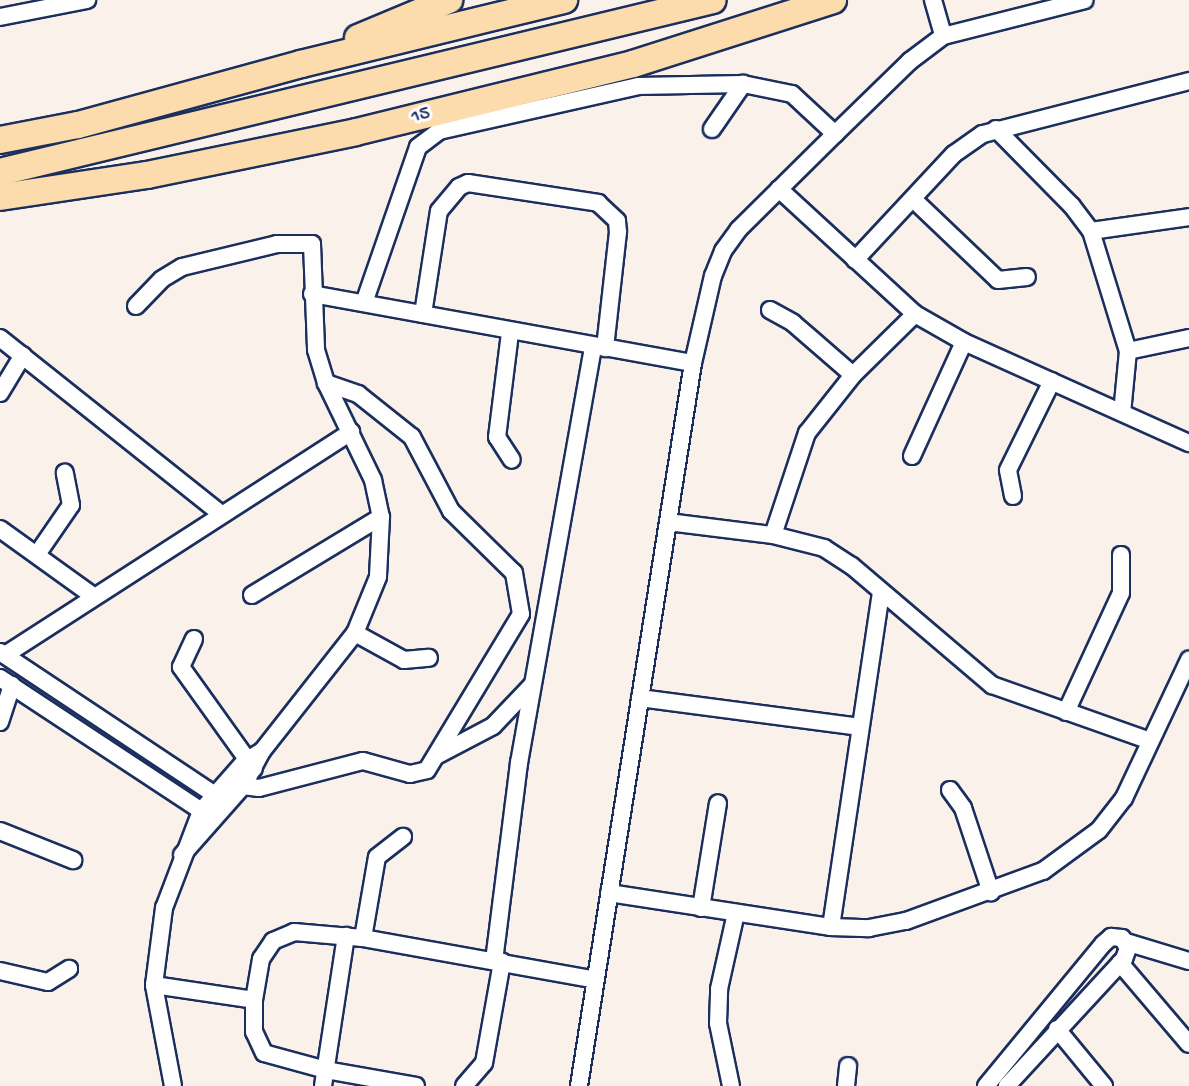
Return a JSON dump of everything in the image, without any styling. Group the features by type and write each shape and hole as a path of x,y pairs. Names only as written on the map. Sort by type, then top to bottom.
{"highway":[{"path":"301,64 449,0"},
{"path":"0,140 78,125 301,64 564,0"},
{"path":"0,172 713,0"},
{"name":"15","path":"0,197 147,175 357,132 633,64 833,0"}],"street":[{"path":"0,17 50,4 87,0"},
{"path":"933,0 943,36"},
{"path":"579,1086 592,980 609,893 693,363 713,276 723,251 779,189 835,134 910,61 943,36 1085,0"},
{"path":"855,260 954,154 996,129 1189,81"},
{"path":"364,303 418,147 430,135 638,86 743,84 792,94 835,134"},
{"path":"712,129 743,84"},
{"path":"996,129 1072,206 1090,231 1128,351 1122,413"},
{"path":"423,314 439,211 459,187 468,183 598,203 617,221 618,232 599,347 532,684 484,1063 464,1086"},
{"path":"779,189 915,314 964,342 1189,443"},
{"path":"913,199 998,280 1027,277"},
{"path":"1090,231 1189,217"},
{"path":"136,306 162,279 182,267 303,241 314,249 313,334 326,383 373,480 381,517 378,577 355,633 249,766 215,794 208,815 182,855 164,908 154,985 162,1048 173,1086"},
{"path":"312,294 423,314 510,333 693,363"},
{"path":"770,310 793,323 853,375"},
{"path":"773,535 799,447 853,375 915,314"},
{"path":"510,333 497,437 512,460"},
{"path":"0,338 220,513"},
{"path":"1128,351 1189,338"},
{"path":"912,456 964,342"},
{"path":"0,393 23,355"},
{"path":"1013,496 1008,470 1052,381"},
{"path":"326,383 358,394 412,437 451,511 501,557 520,586 518,625 438,755"},
{"path":"228,804 2,653 351,432"},
{"path":"38,553 71,505 65,473"},
{"path":"252,595 381,517"},
{"path":"668,522 773,535 831,552 992,685 1150,741"},
{"path":"0,529 38,553 92,595"},
{"path":"1066,712 1121,593 1120,555"},
{"path":"831,927 881,593"},
{"path":"355,633 404,660 429,658"},
{"path":"194,639 181,667 249,766"},
{"path":"609,893 831,927 906,921 1043,872 1099,831 1124,798 1189,660"},
{"path":"0,722 6,682 208,815"},
{"path":"243,786 260,788 363,761 419,772 438,755 493,726 532,684"},
{"path":"640,698 860,727"},
{"path":"208,815 228,804 243,786 249,766"},
{"path":"950,790 963,808 991,892"},
{"path":"701,908 718,803"},
{"path":"0,831 73,860"},
{"path":"363,938 377,857 403,837"},
{"path":"731,1086 718,1023 719,989 736,913"},
{"path":"416,1086 324,1078 264,1053 254,1032 254,1000 261,959 273,941 294,932 363,938 592,980"},
{"path":"324,1078 346,936"},
{"path":"986,1086 1103,944 1117,936 1126,942 1189,961"},
{"path":"1007,1086 1128,954 1126,942"},
{"path":"1120,963 1189,1044"},
{"path":"0,971 48,981 69,969"},
{"path":"154,985 254,1000"},
{"path":"1057,1029 1104,1086"},
{"path":"846,1086 848,1066"}]}
